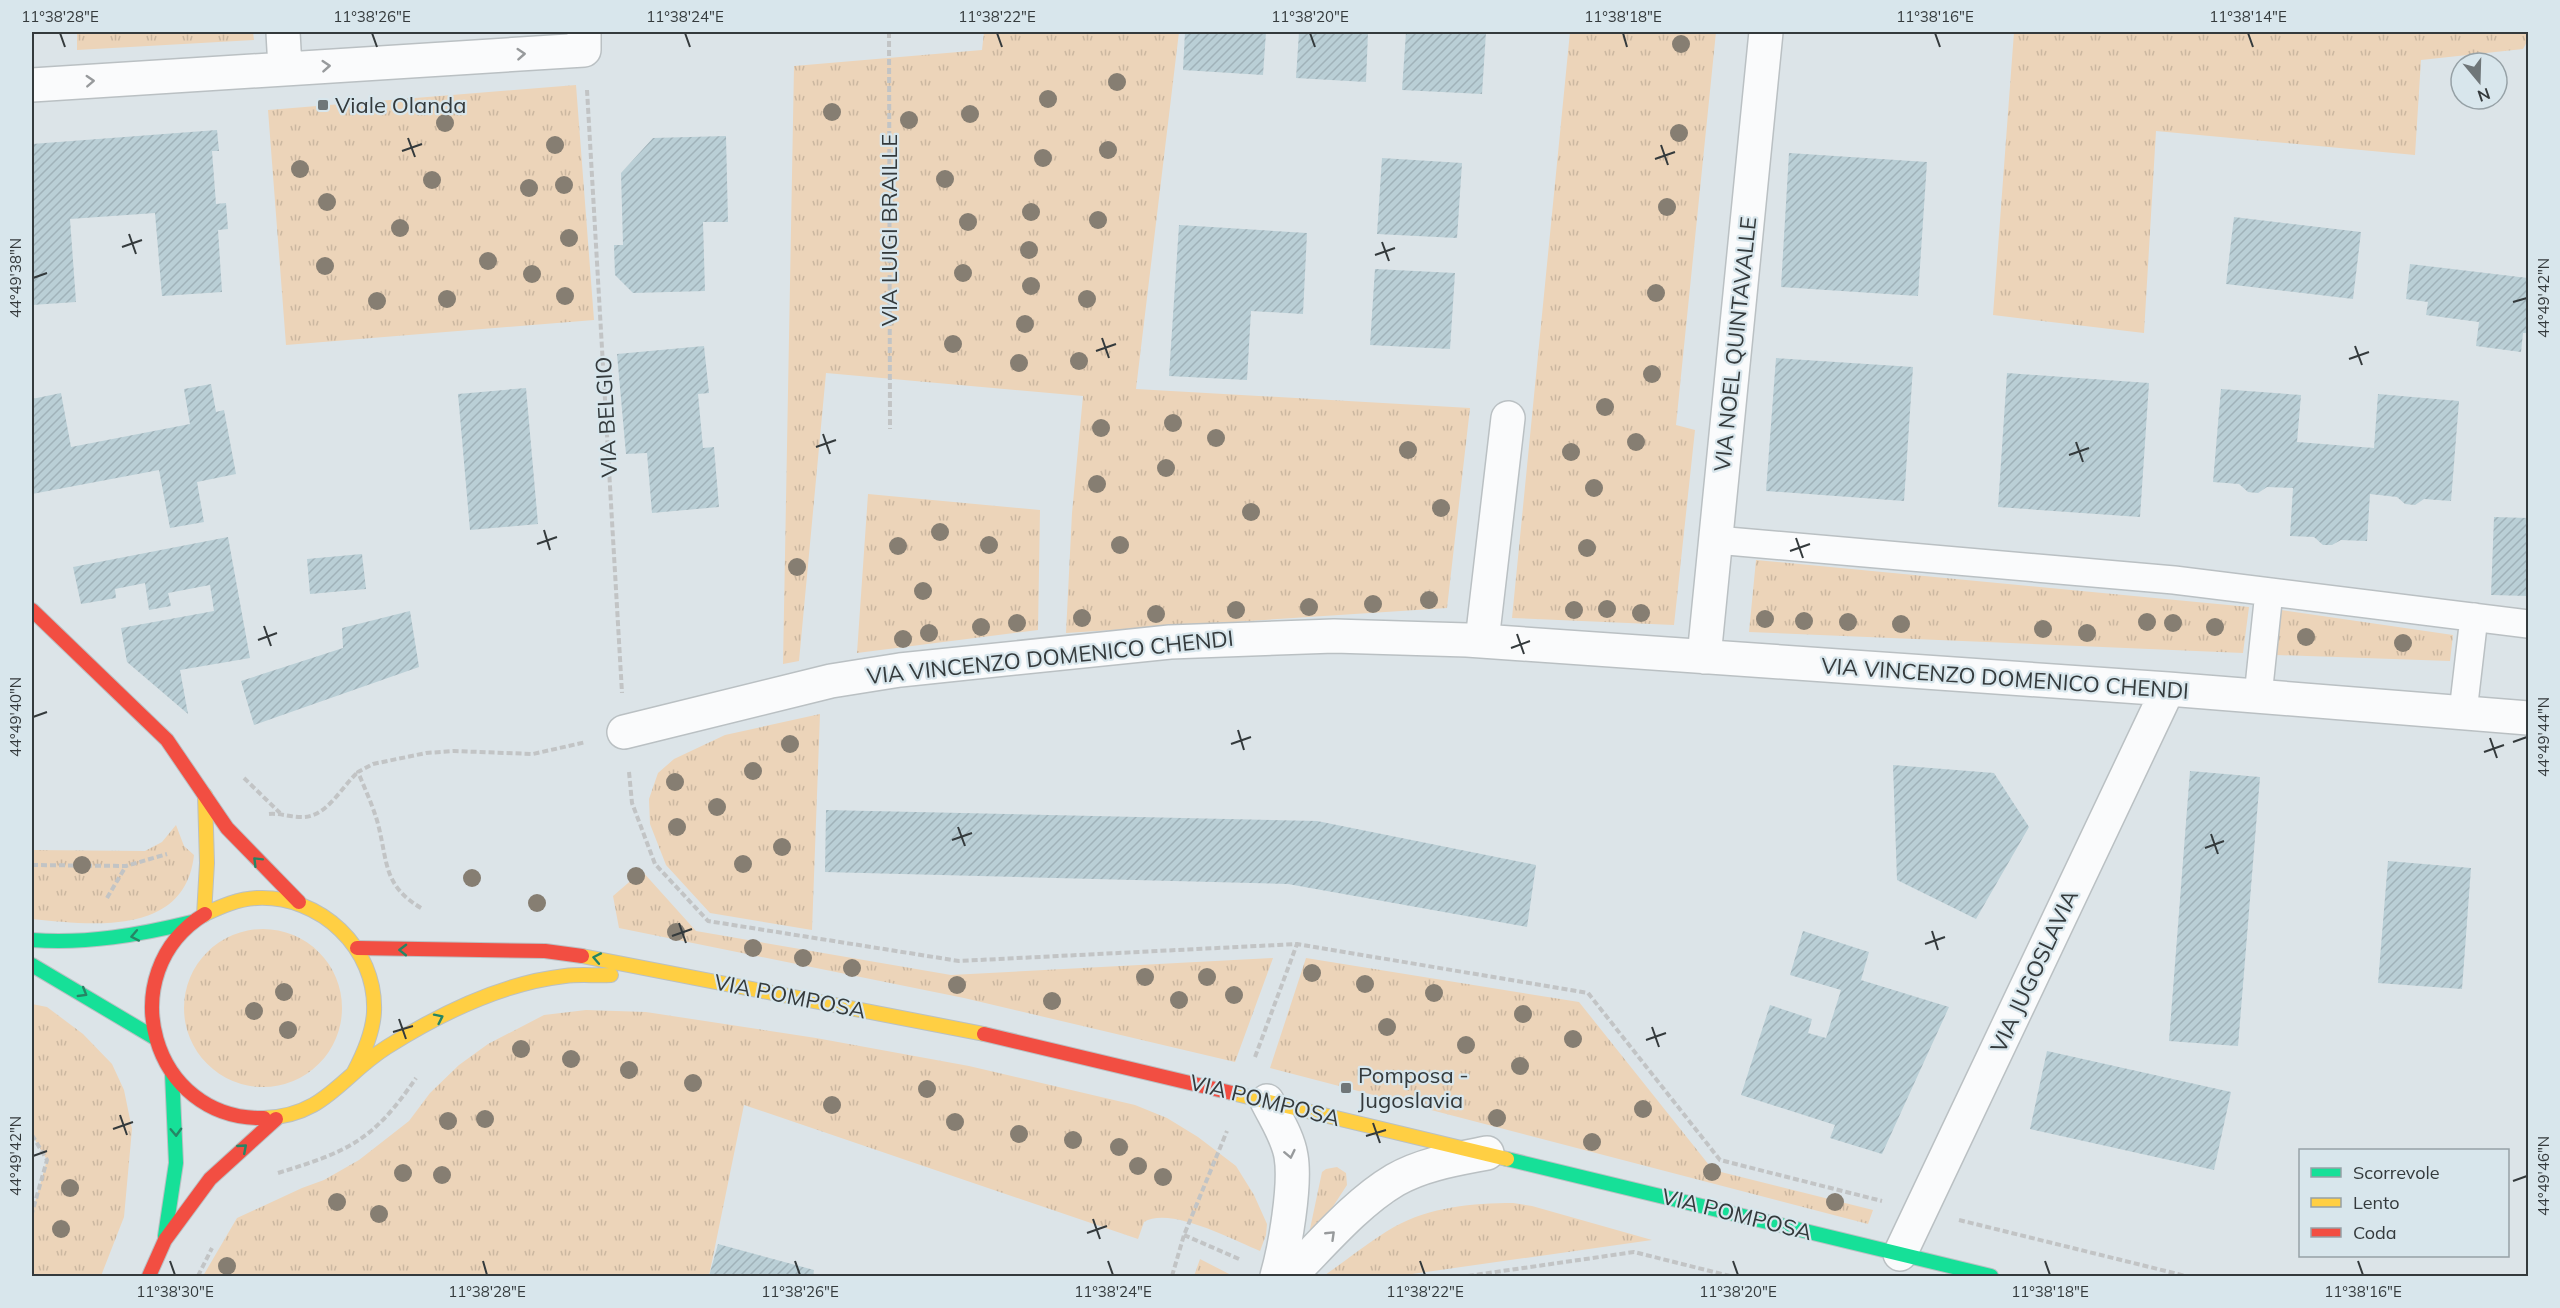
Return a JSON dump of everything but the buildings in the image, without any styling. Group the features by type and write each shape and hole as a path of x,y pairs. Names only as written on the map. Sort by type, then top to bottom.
{"main road":[{"path":"32,610 167,740 227,828 299,902"},
{"path":"198,918 207,863 205,795"},
{"name":"VIA POMPOSA","path":"280,898 299,902 337,925 357,948 371,980 374,1010 366,1050 354,1072 333,1095 306,1111 276,1119 243,1118 222,1112 192,1094 172,1073 162,1058 152,1020 155,980 162,961 174,942 198,918 214,908 243,899 280,898"},
{"name":"VIA POMPOSA","path":"32,940 82,942 135,937 198,918"},
{"name":"VIA POMPOSA","path":"357,948 545,951 589,957 999,1037 1991,1276"},
{"path":"32,965 155,1038"},
{"name":"VIA POMPOSA","path":"354,1072 423,1026 455,1010 504,992 567,976 675,975"},
{"path":"165,1240 176,1163 172,1073"},
{"path":"149,1276 165,1240 210,1179 276,1119"}],"street":[{"path":"283,32 285,69"},
{"name":"VIA NOEL QUINTAVALLE","path":"1704,657 1766,32"},
{"path":"32,76 285,69 584,41"},
{"path":"1482,641 1508,418"},
{"name":"VIA VINCENZO DOMENICO CHENDI","path":"624,732 831,681 900,670 1046,653 1258,637 1403,637 1482,641 2168,689 2529,718"},
{"name":"VIA JUGOSLAVIA","path":"1900,1254 2168,689"},
{"path":"1267,1101 1287,1142 1293,1169 1282,1276"},
{"path":"1282,1276 1373,1196 1395,1180 1445,1162 1487,1153"}],"lane":[{"path":"1716,540 2174,580 2529,624"},
{"path":"2258,696 2269,592"},
{"path":"2463,712 2474,617"}],"path":[{"name":"VIA LUIGI BRAILLE","path":"889,32 890,429"},
{"name":"VIA BELGIO","path":"584,41 624,732 632,803 655,864 708,921 959,961 1297,944 1588,993 1720,1160 2186,1276"},
{"path":"301,817 312,816 322,810 357,772"},
{"path":"82,942 126,866"},
{"path":"32,1135 47,1160 32,1214"},
{"path":"1184,1235 1282,1276"},
{"path":"1468,1276 1634,1252 1730,1276"}],"green space":[{"path":"77,32 253,32 254,40 77,50"},
{"path":"984,32 1179,32 1136,389 1470,408 1447,608 1066,633 1072,513 1083,396 826,373 799,661 783,664 794,66 982,50"},
{"path":"1570,32 1716,32 1676,425 1695,430 1674,625 1512,618"},
{"path":"2014,32 2528,32 2528,40 2523,49 2449,51 2449,57 2421,60 2415,155 2156,131 2144,333 1993,315"},
{"path":"576,85 594,320 286,345 268,110"},
{"path":"868,494 1040,510 1038,630 857,653"},
{"path":"1756,560 2249,607 2243,653 1749,632"},
{"path":"2281,610 2453,635 2450,661 2276,655"},
{"path":"820,714 812,930 710,913 666,865 650,824 649,799 658,773 674,759 725,735"},
{"path":"176,825 184,846 194,855 187,882 173,900 155,913 132,920 107,923 32,919 32,850 145,851 162,842"},
{"path":"642,871 696,931 951,975 1273,958 1235,1062 964,998 619,928 613,896"},
{"path":"263,929 279,930 293,935 307,942 319,952 329,964 336,978 341,992 341,1024 336,1038 329,1052 319,1064 307,1074 293,1081 279,1086 263,1087 247,1086 233,1081 219,1074 207,1064 197,1052 190,1038 185,1024 184,1008 185,992 190,978 197,964 207,952 219,942 233,935 247,930"},
{"path":"1306,958 1579,1002 1713,1170 1873,1210 1868,1224 1270,1068"},
{"path":"32,1004 47,1007 83,1034 112,1064 124,1090 132,1129 124,1217 101,1276 32,1276 32,1213 47,1160 32,1135"},
{"path":"586,1010 646,1012 816,1038 969,1066 1135,1105 1167,1118 1198,1137 1236,1166 1254,1195 1267,1224 1266,1235 1260,1251 1202,1226 1169,1218 1155,1218 1144,1222 1138,1239 744,1105 709,1276 203,1276 237,1218 324,1180 359,1160 409,1121 430,1093 459,1065 488,1044 544,1015"},
{"path":"1337,1167 1346,1173 1347,1185 1306,1248 1322,1172"},
{"path":"1513,1203 1532,1206 1652,1240 1398,1276 1325,1275 1376,1238 1408,1220 1452,1208"},
{"path":"1200,1259 1233,1276 1194,1276"}],"traffic: fast":[{"path":"32,940 73,941 113,937 192,922"},
{"path":"32,965 155,1038"},
{"path":"165,1236 176,1163 172,1073"},
{"path":"1507,1159 1991,1276"}],"traffic: slow":[{"path":"204,915 207,863 205,795"},
{"path":"205,914 243,900 280,899 322,916 340,930 355,947 366,967 372,989 374,1012 372,1028 354,1072"},
{"path":"582,956 984,1034"},
{"path":"264,1118 285,1116 318,1102 387,1047 450,1011 473,1001 518,985 541,980 571,975 611,975"},
{"path":"1232,1093 1507,1159"}],"traffic: jam":[{"path":"32,610 167,740 227,828 299,902"},
{"path":"205,914 176,940 158,971 152,1005 156,1039 171,1070 194,1096 225,1112 264,1118"},
{"path":"357,948 545,951 582,956"},
{"path":"984,1034 1232,1093"},
{"path":"149,1276 165,1240 210,1179 276,1119"}],"place":[{"name":"Viale Olanda","path":"323,105"},
{"name":"Pomposa - Jugoslavia","path":"1346,1088"}]}
